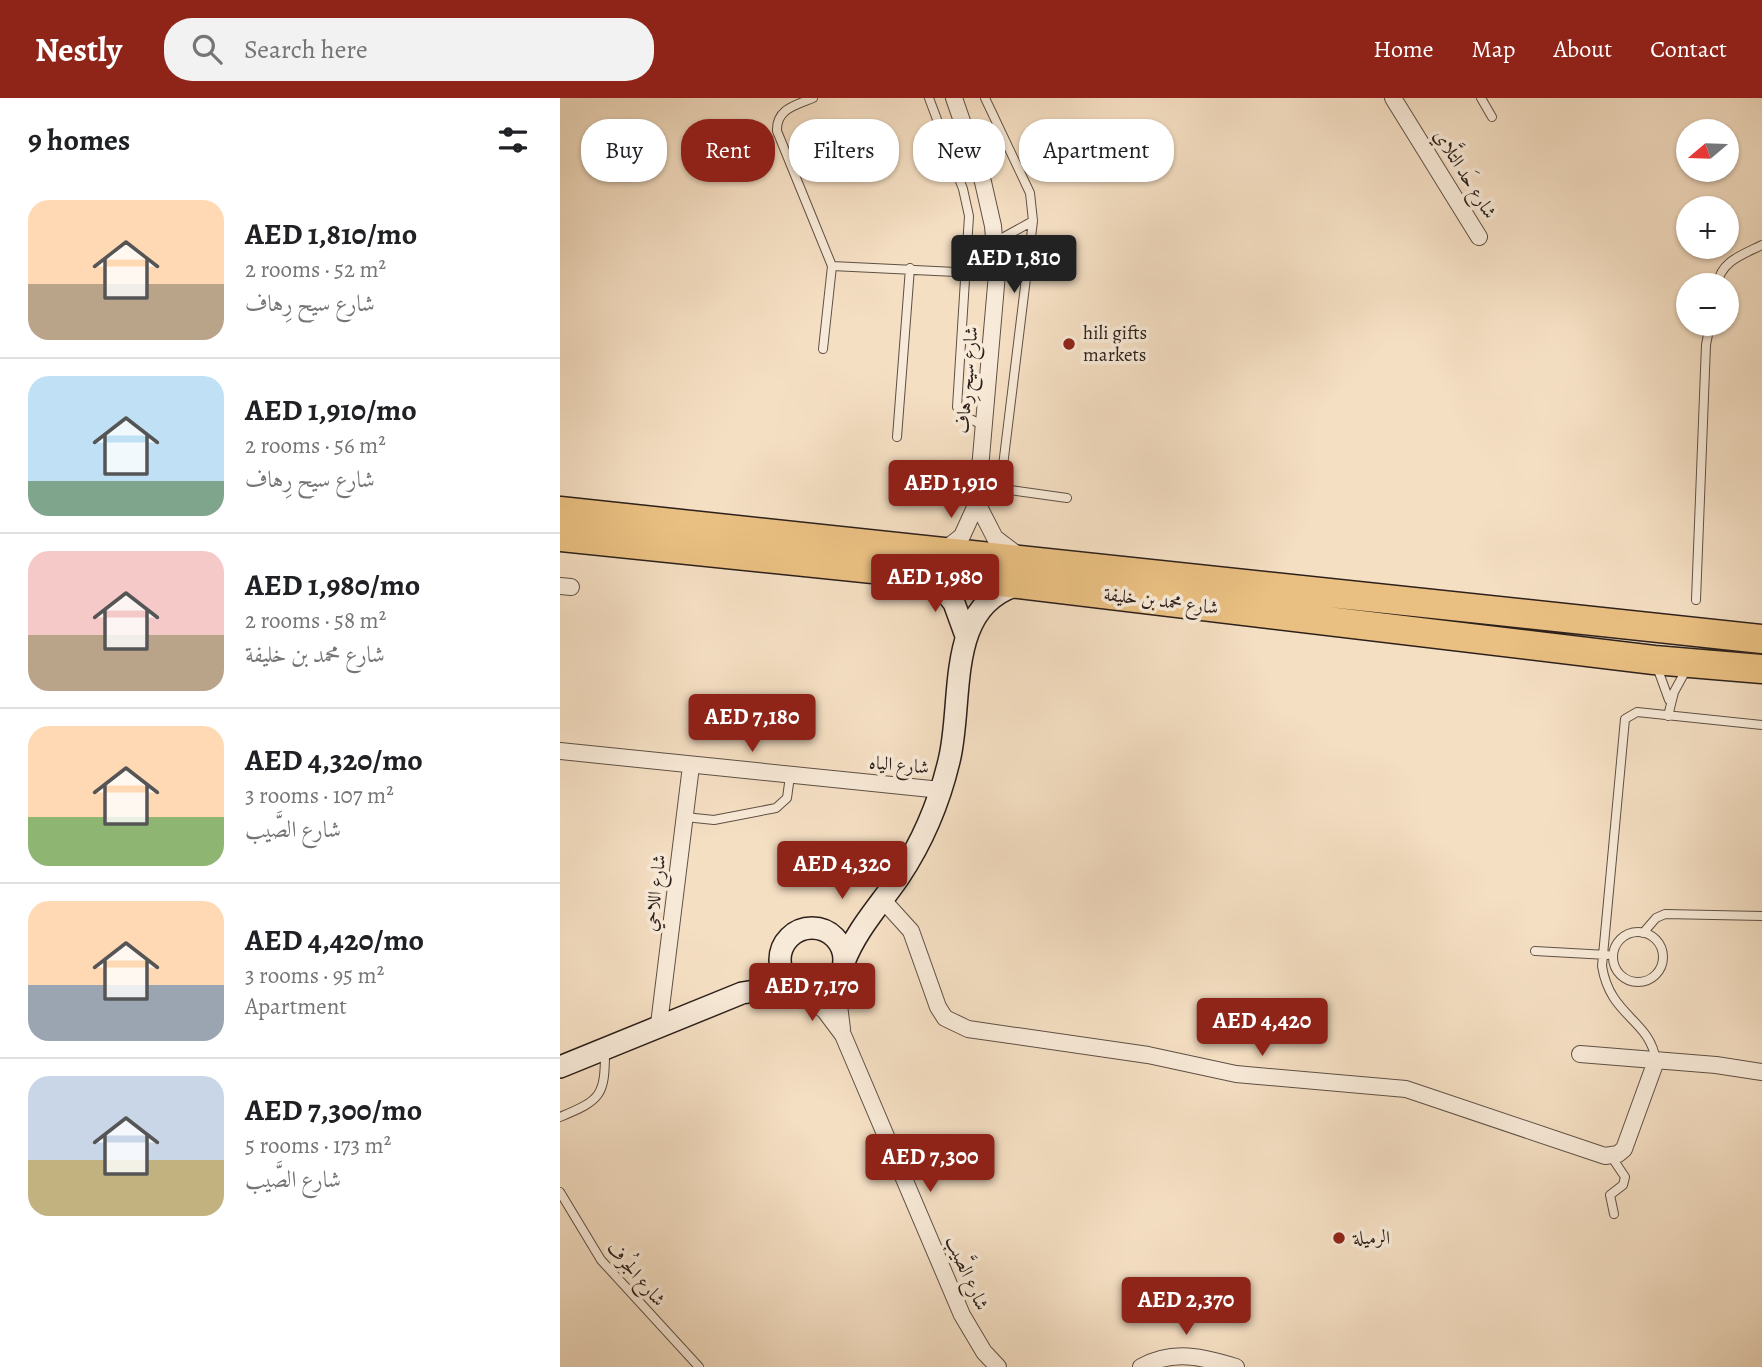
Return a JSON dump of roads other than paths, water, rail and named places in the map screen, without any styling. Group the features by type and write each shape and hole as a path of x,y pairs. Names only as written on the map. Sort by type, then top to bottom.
{"highway":[{"name":"شارع محمد بن خليفة","path":"560,511 938,563 1762,639"},
{"name":"شارع محمد بن خليفة","path":"560,537 938,563"},
{"name":"شارع محمد بن خليفة","path":"1023,572 1654,660 1762,669"}],"street":[{"name":"شارع سيح رِهاف","path":"938,563 962,536 977,503 983,459 997,274 995,242 983,182 954,98"},
{"name":"شارع حَد التلَّاي","path":"1392,98 1479,237"},
{"path":"560,1067 659,1024 742,993 798,988 821,991 836,982 855,937 915,852 941,790 950,757 966,636 974,615 989,598 1023,572 995,538 977,503"},
{"path":"938,563 966,636"},
{"name":"شارع الياه","path":"560,751 941,790"},
{"name":"شارع اللاحي","path":"659,1024 691,766"},
{"path":"742,993 781,955 794,934 856,918 880,902"},
{"path":"880,902 911,931 938,1007 956,1025 1149,1055 1237,1074 1406,1089 1611,1156 1624,1149 1628,1142 1656,1061"},
{"path":"819,929 837,941 842,968"},
{"path":"781,955 781,967 798,988"},
{"name":"شارع الصَّيب","path":"842,968 839,1004 843,1035"},
{"name":"شارع الصَّيب","path":"798,988 825,1011 843,1035 958,1306 984,1352 998,1367"},
{"path":"1580,1054 1762,1072"},
{"path":"1141,1367 1167,1356 1186,1355 1236,1367"}],"lane":[{"path":"813,98 782,113 776,121 777,131 832,266 823,349"},
{"path":"929,98 967,204 970,232 956,402 961,414 984,426"},
{"path":"985,98 1030,193 1033,221 1001,460 1001,482 1004,488 1066,498"},
{"path":"1481,98 1492,117"},
{"path":"995,242 1033,221"},
{"path":"1720,273 1729,262 1762,246"},
{"path":"832,266 997,274"},
{"path":"897,437 910,268"},
{"path":"1696,600 1708,336"},
{"path":"983,459 1001,460"},
{"path":"1654,660 1670,703"},
{"path":"1668,716 1678,681 1693,663"},
{"path":"1656,1061 1646,1033 1621,1010 1611,996 1604,977 1602,955 1625,719 1632,713 1762,725"},
{"path":"685,817 714,821 776,808 787,798 790,776"},
{"path":"1643,933 1655,940 1662,952 1661,966 1653,977 1640,982 1626,979 1616,969 1613,955 1623,937 1643,933 1656,918 1665,914 1762,916"},
{"path":"1535,951 1613,955"},
{"path":"560,1117 587,1106 601,1094 604,1086 605,1048"},
{"path":"1611,1156 1625,1177 1623,1185 1610,1195 1614,1214"},
{"name":"شارع الجُرف","path":"560,1192 601,1260 699,1367"}],"place":[{"name":"hili gifts markets","path":"1069,344"},
{"name":"الرميلة","path":"1339,1238"}]}
